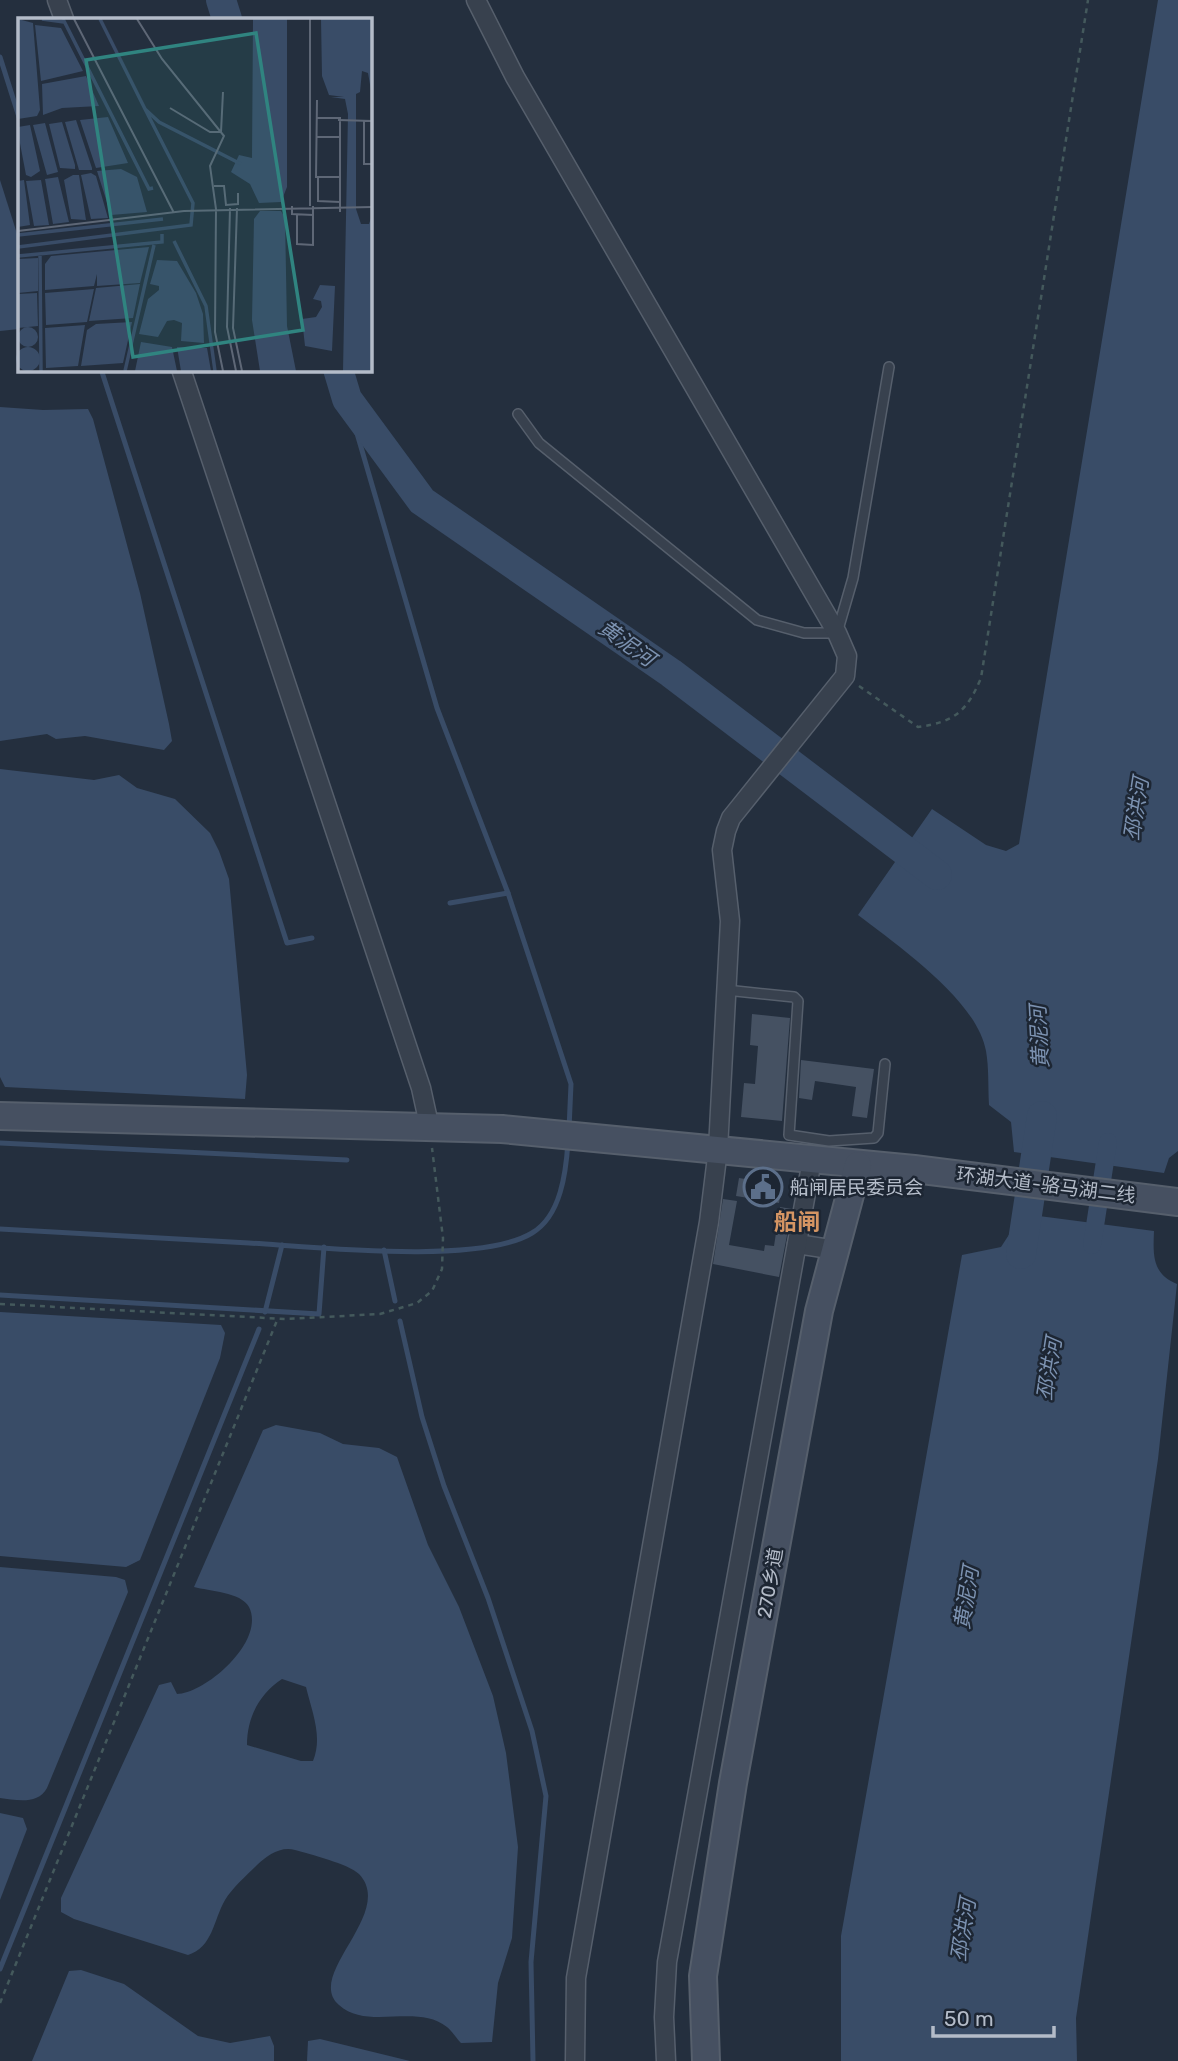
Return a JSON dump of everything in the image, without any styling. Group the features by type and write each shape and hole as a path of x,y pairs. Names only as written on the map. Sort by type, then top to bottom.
{"street":[{"path":"57,0 64,18"},
{"path":"476,0 515,77 837,634 847,656 845,676 732,818 722,850 730,921 718,1149 706,1236 576,1978 575,2061"},
{"path":"182,371 421,1088 430,1129"},
{"path":"0,1116 502,1129 858,1164"},
{"path":"667,2061 664,2017 667,1962 812,1160"},
{"name":"环湖大道-骆马湖二线","path":"858,1164 1178,1202"},
{"name":"270乡道","path":"706,2061 703,1976 731,1797 819,1311 858,1164"},
{"path":"797,1244 836,1250"}],"lane":[{"path":"518,414 539,443 757,620 804,633 837,634 853,578 889,368"},
{"path":"726,990 793,998 798,1001 789,1135 829,1141 874,1138 878,1133 885,1064"}],"path":[{"path":"845,676 918,727 939,724 955,716 970,702 981,678 1088,0"},
{"path":"0,1304 278,1318 380,1314 417,1303 432,1291 442,1261 430,1129"},
{"path":"0,2003 278,1318"}],"water":[{"path":"1158,0 1178,0 1178,1151 1169,1158 1164,1173 1014,1152 1011,1122 989,1105 986,1051 980,1032 968,1012 933,975 858,915 932,809 986,845 1006,851 1019,844"},
{"path":"0,180 18,237 18,329 0,331"},
{"path":"0,407 88,409 93,419 140,593 169,724 172,741 164,750 85,736 56,739 47,734 0,741"},
{"path":"0,769 94,780 119,775 137,788 175,799 210,833 229,879 247,1075 245,1099 5,1087 0,1077"},
{"path":"1016,1213 1154,1231 1154,1256 1158,1269 1177,1284 1158,1459 1076,2018 1077,2061 841,2061 841,1936 962,1255 1001,1247 1014,1227"},
{"path":"0,1312 221,1325 225,1333 220,1358 140,1560 126,1567 0,1556"},
{"path":"276,1425 320,1433 343,1444 379,1448 397,1457 428,1545 459,1607 493,1696 506,1753 518,1847 512,1938 498,1983 492,2042 461,2043 447,2027 435,2020 407,2016 364,2016 339,2005 331,1992 333,1977 360,1925 367,1907 367,1890 354,1870 319,1857 289,1849 265,1858 244,1877 225,1900 208,1940 188,1955 74,1919 61,1912 61,1898 159,1685 171,1682 177,1694 203,1685 230,1663 249,1635 252,1620 245,1602 232,1595 194,1587 263,1430","holes":["282,1679 306,1687 317,1734 313,1761 301,1761 247,1745 252,1716 261,1699 274,1685"]},
{"path":"0,1567 116,1577 125,1580 128,1592 47,1788 38,1797 26,1800 0,1798"},
{"path":"0,1813 23,1818 27,1829 0,1900"},
{"path":"81,1970 124,1984 198,2036 230,2043 270,2036 274,2046 274,2061 32,2061 69,1971"},
{"path":"320,2039 410,2061 307,2061 308,2041"}],"building":[{"path":"752,1014 790,1018 782,1121 741,1117 744,1083 755,1084 758,1046 750,1045"},
{"path":"801,1060 874,1069 867,1118 852,1116 856,1087 815,1081 812,1100 799,1098"},
{"path":"739,1178 782,1185 779,1203 736,1196"},
{"path":"723,1199 737,1201 729,1245 764,1251 765,1245 774,1246 780,1207 792,1209 779,1277 713,1264"}],"waterway":[{"name":"黄泥河","path":"221,0 227,18"},
{"path":"0,57 18,114"},
{"path":"102,371 287,943 312,938"},
{"name":"黄泥河","path":"339,371 347,399 422,501 671,673 937,875"},
{"path":"347,399 437,708 508,893 571,1084 569,1129"},
{"path":"450,903 508,893"},
{"name":"黄泥河","path":"1021,1254 1042,1116"},
{"path":"0,1229 396,1252 475,1249 508,1243 532,1233 550,1216 560,1192 568,1142"},
{"name":"邳洪河","path":"1092,1245 1108,1142"},
{"path":"0,1143 347,1160"},
{"path":"265,1312 282,1245"},
{"path":"0,1295 319,1314 324,1247"},
{"path":"384,1250 395,1301"},
{"path":"400,1321 422,1417 444,1486 488,1598 532,1731 546,1796 531,1962 533,2061"},
{"path":"0,1969 259,1329"}],"place":[{"name":"船闸居民委员会","path":"763,1187"}],"district":[{"name":"船闸","path":"797,1222"}]}
